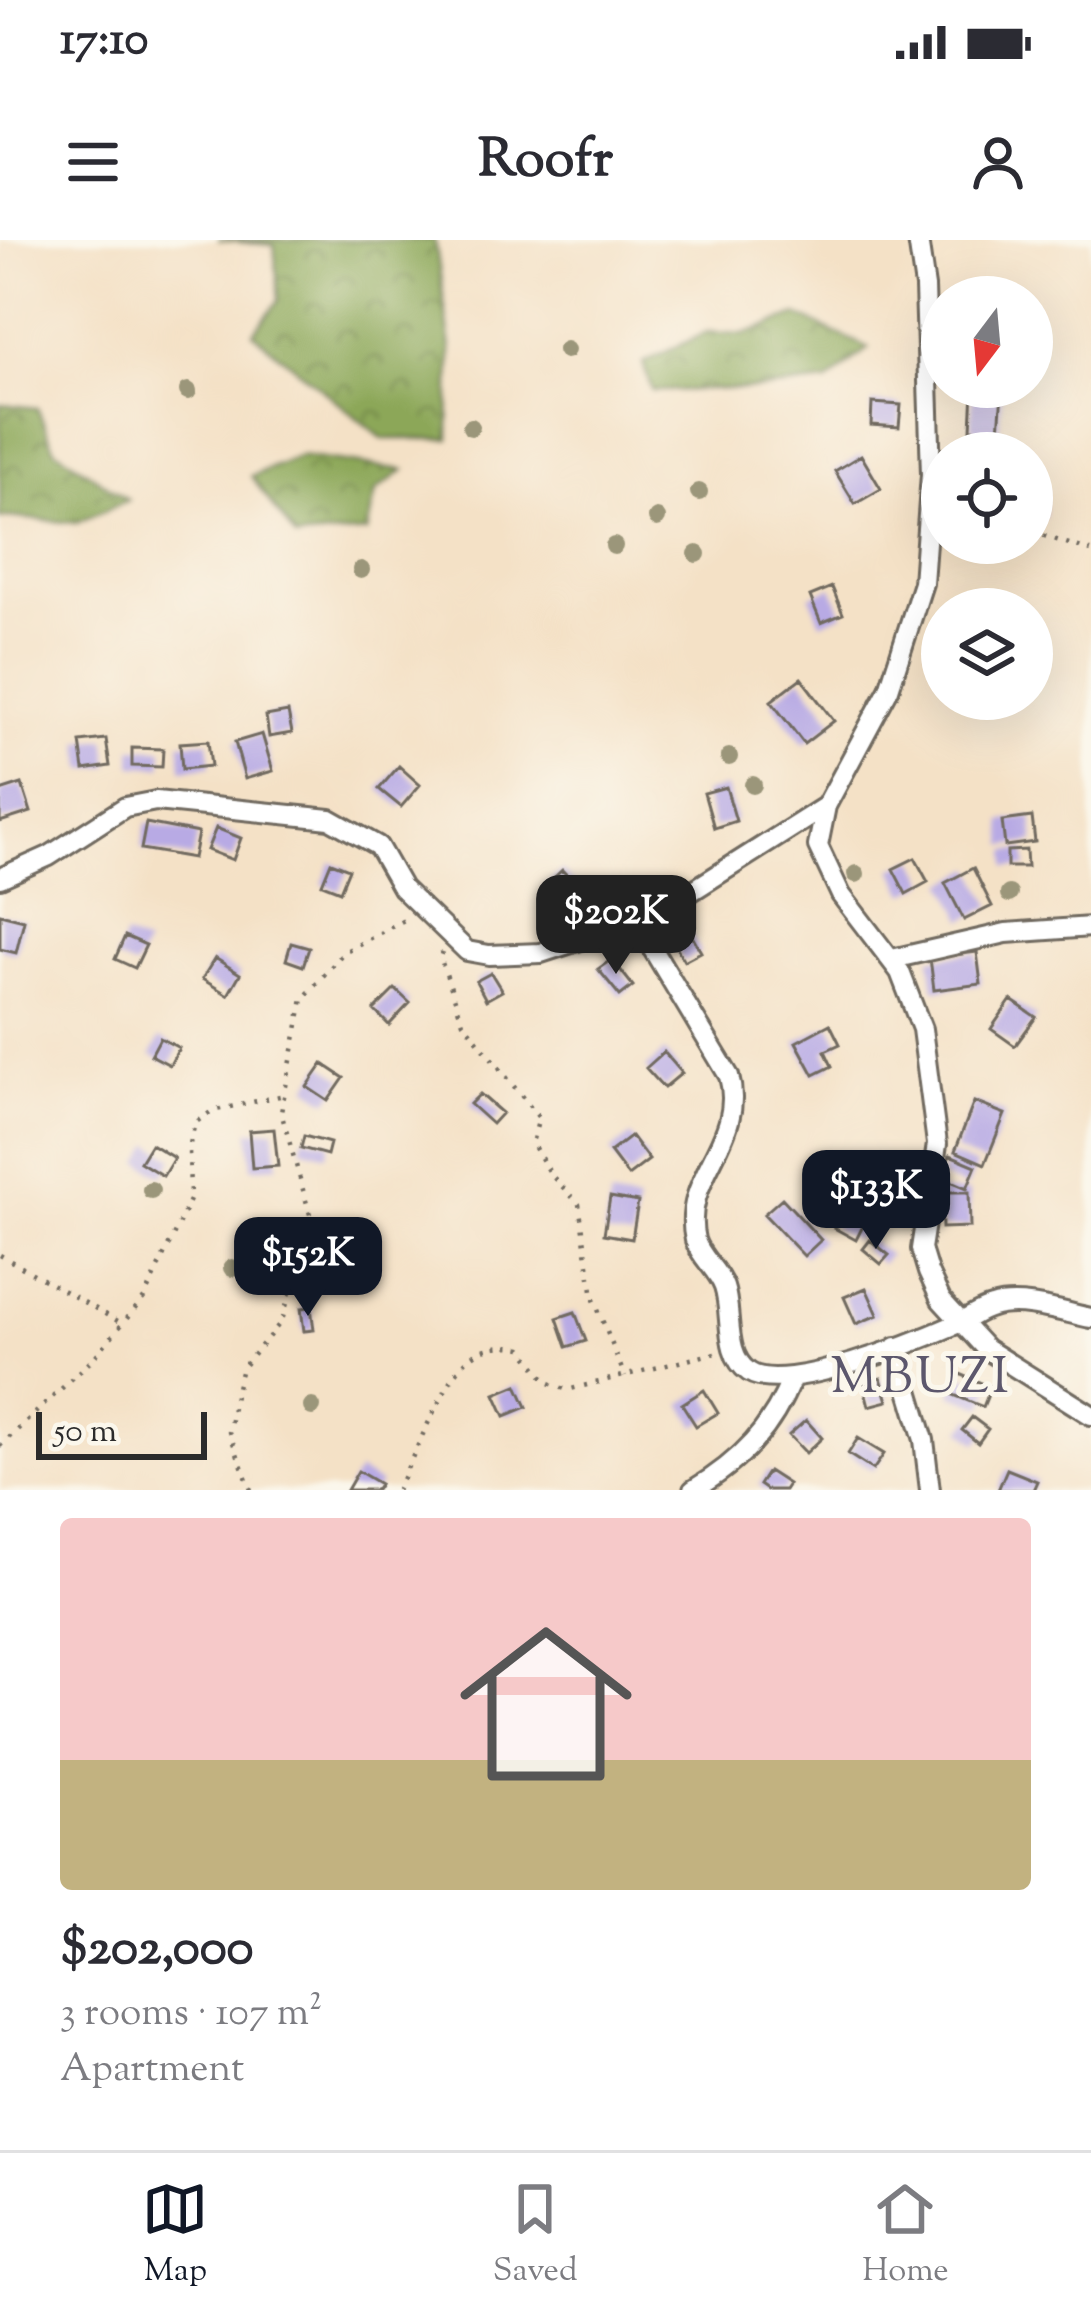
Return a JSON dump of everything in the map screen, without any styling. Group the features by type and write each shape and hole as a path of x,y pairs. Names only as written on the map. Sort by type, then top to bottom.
{"street":[{"path":"918,240 925,287 931,474 923,583 889,689 826,806 818,846 841,895 892,959 922,1029 938,1144 921,1249 941,1300 986,1349 1091,1415"},
{"path":"0,878 49,856 125,807 156,801 330,819 378,846 402,888 467,951 541,953 638,923 826,806"},
{"path":"638,923 729,1076 734,1093 733,1118 700,1183 694,1217 696,1244 723,1282 732,1349 749,1372 792,1378 896,1347 994,1306 1038,1307 1091,1318"},
{"path":"892,959 1006,933 1091,927"},
{"path":"896,1347 924,1440 930,1490"},
{"path":"694,1490 751,1446 778,1413 792,1378"}],"path":[{"path":"1053,539 1091,551"},
{"path":"251,1490 229,1432 235,1395 242,1368 282,1321 311,1218 281,1112 303,999 344,952 422,911"},
{"path":"449,936 440,957 463,1022 539,1118 532,1143 552,1176 579,1204 593,1297 625,1377"},
{"path":"0,1446 92,1360 144,1298 190,1199 189,1148 195,1124 212,1111 284,1095"},
{"path":"0,1255 123,1324"},
{"path":"397,1490 468,1360 502,1343 522,1348 547,1382 567,1390 732,1349"}],"green space":[{"path":"218,240 435,240 451,348 449,439 383,439 253,333 279,300 274,245"},
{"path":"797,315 869,348 827,382 763,389 652,391 643,363 707,332 744,334"},
{"path":"0,404 37,408 55,449 128,500 76,523 0,519"},
{"path":"300,456 404,470 376,491 367,532 296,538 251,476"}],"building":[{"path":"872,403 901,405 899,427 871,425"},
{"path":"972,408 1001,408 999,431 971,429"},
{"path":"861,455 881,489 855,504 835,471"},
{"path":"832,587 843,614 821,623 810,596"},
{"path":"801,678 834,721 804,744 771,701"},
{"path":"288,712 292,733 269,737 266,716"},
{"path":"262,734 273,771 245,779 235,742"},
{"path":"106,739 110,766 84,770 80,742"},
{"path":"208,741 211,766 182,769 180,743"},
{"path":"132,748 163,749 162,767 132,766"},
{"path":"399,766 420,785 401,807 379,789"},
{"path":"22,784 31,812 0,822 0,791"},
{"path":"726,787 736,821 714,828 704,793"},
{"path":"1032,817 1035,842 1005,846 1002,821"},
{"path":"146,823 198,833 193,858 141,849"},
{"path":"216,828 241,838 233,860 207,850"},
{"path":"1026,850 1027,867 1007,867 1007,851"},
{"path":"915,858 928,882 906,894 893,869"},
{"path":"331,862 349,869 340,891 322,884"},
{"path":"973,868 992,906 964,920 945,883"},
{"path":"562,870 583,892 564,910 543,888"},
{"path":"0,914 24,920 16,953 0,949"},
{"path":"689,931 701,952 684,961 672,940"},
{"path":"125,936 146,945 135,968 115,959"},
{"path":"291,943 309,948 303,966 286,960"},
{"path":"977,952 981,984 934,990 930,958"},
{"path":"215,958 240,974 228,995 202,979"},
{"path":"612,959 633,986 620,996 598,969"},
{"path":"491,973 502,991 486,1000 476,981"},
{"path":"395,989 410,1003 389,1025 374,1010"},
{"path":"1011,1000 1036,1017 1015,1046 991,1029"},
{"path":"830,1024 840,1044 825,1051 832,1066 814,1075 796,1042"},
{"path":"160,1038 179,1048 170,1065 151,1055"},
{"path":"664,1052 682,1073 664,1088 646,1068"},
{"path":"323,1064 344,1078 328,1101 307,1087"},
{"path":"480,1094 502,1113 492,1124 470,1104"},
{"path":"974,1102 1005,1114 985,1164 955,1151"},
{"path":"274,1129 278,1166 252,1168 249,1131"},
{"path":"304,1136 330,1143 327,1155 301,1148"},
{"path":"631,1136 649,1160 628,1176 610,1152"},
{"path":"151,1144 174,1158 163,1176 140,1162"},
{"path":"950,1155 976,1166 967,1188 941,1177"},
{"path":"811,1188 843,1206 834,1222 802,1203"},
{"path":"941,1192 969,1192 970,1227 942,1228"},
{"path":"852,1193 874,1204 856,1240 834,1228"},
{"path":"610,1197 638,1202 632,1239 604,1234"},
{"path":"782,1198 821,1240 804,1256 764,1214"},
{"path":"870,1240 889,1255 881,1264 863,1249"},
{"path":"866,1288 878,1315 856,1324 844,1297"},
{"path":"311,1307 314,1330 304,1331 301,1308"},
{"path":"575,1312 586,1341 567,1347 557,1318"},
{"path":"960,1374 991,1387 983,1407 951,1394"},
{"path":"881,1378 888,1401 869,1406 863,1383"},
{"path":"517,1385 527,1407 505,1416 495,1394"},
{"path":"704,1390 718,1413 696,1426 682,1404"},
{"path":"972,1417 988,1429 978,1443 962,1430"},
{"path":"806,1420 822,1438 806,1453 789,1435"},
{"path":"858,1438 884,1454 873,1470 848,1454"},
{"path":"1007,1469 1037,1481 1033,1490 998,1490"},
{"path":"358,1471 380,1484 376,1490 347,1490"},
{"path":"768,1471 788,1484 784,1490 759,1485"}],"district":[{"name":"MBUZI","path":"921,1374"}]}
